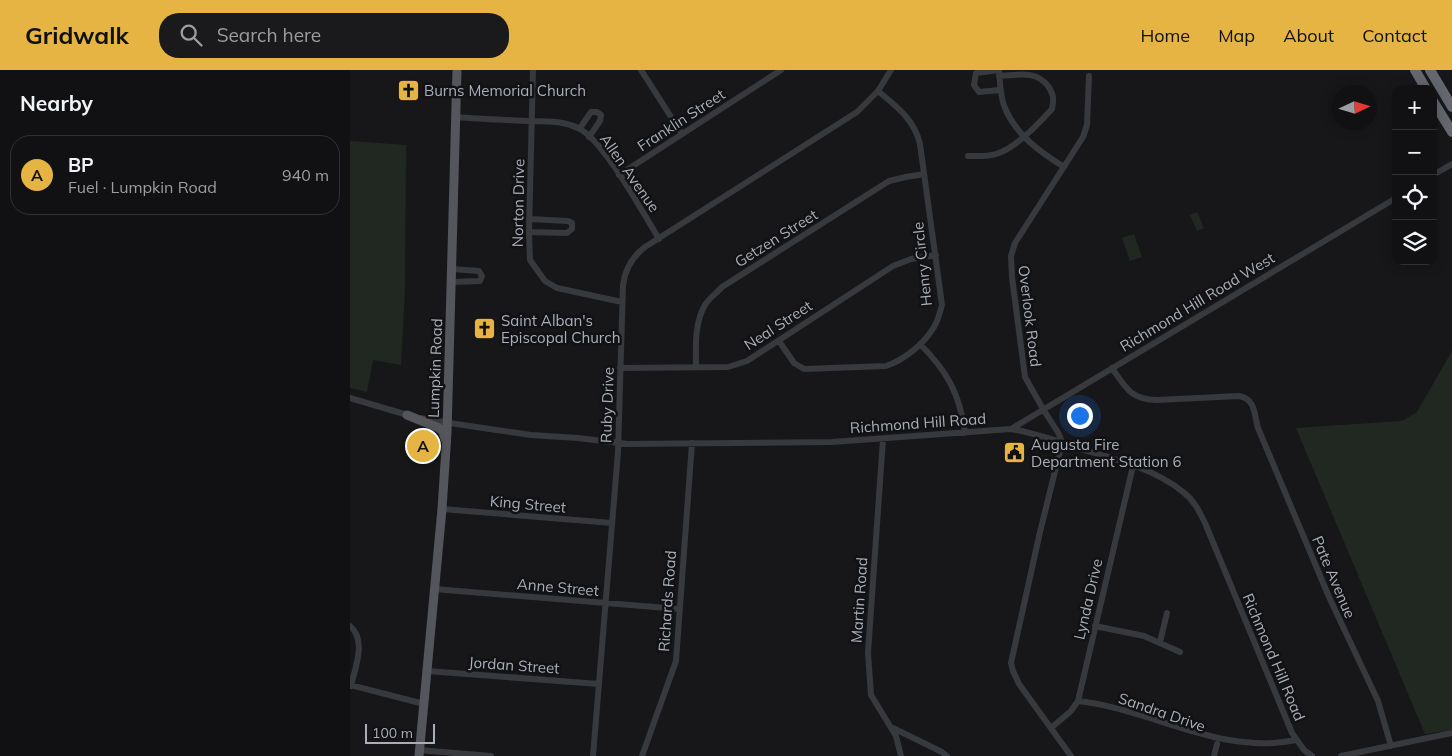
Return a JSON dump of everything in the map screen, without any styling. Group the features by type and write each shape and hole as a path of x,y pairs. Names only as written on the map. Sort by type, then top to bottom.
{"highway":[{"path":"1415,70 1424,85"},
{"path":"1430,70 1452,107"},
{"path":"1437,108 1452,132"}],"main road":[{"name":"Lumpkin Road","path":"419,753 442,509 448,422 457,70"},
{"path":"407,415 439,428 443,432 446,441"}],"street":[{"name":"Norton Drive","path":"533,70 529,219 530,260 545,280 557,288 622,302"},
{"path":"641,70 682,134"},
{"name":"Franklin Street","path":"619,175 781,70"},
{"name":"Ruby Drive","path":"592,756 618,443 623,281 629,265 641,251 864,106 878,91 891,70"},
{"path":"999,72 1004,108 1016,128 1043,154 1064,166"},
{"path":"968,156 995,154 1014,145 1052,109 1053,93 1038,75 999,72 976,73 974,85 979,92 1000,90"},
{"name":"Overlook Road","path":"1062,443 1059,434 1026,377 1012,277 1011,256 1014,244 1083,137 1087,125 1089,76"},
{"name":"Henry Circle","path":"778,341 794,363 804,369 886,366 897,362 920,344 934,327 942,305 919,138 912,122 903,111 878,91"},
{"path":"580,128 591,112 597,112 600,115 600,121 589,137"},
{"name":"Allen Avenue","path":"456,118 557,121 580,128 600,148 659,239"},
{"path":"1437,173 1452,164"},
{"name":"Getzen Street","path":"696,368 696,334 700,316 706,304 722,287 889,181 924,174"},
{"name":"Richmond Hill Road West","path":"1011,429 1392,200"},
{"path":"529,219 568,221 573,226 567,233 529,232"},
{"name":"Neal Street","path":"620,368 728,367 747,361 893,266 911,259 936,255"},
{"path":"452,269 480,271 482,276 480,281 452,282"},
{"path":"920,344 936,360 951,382 962,408 965,432"},
{"name":"Pate Avenue","path":"1112,368 1126,388 1138,397 1157,400 1239,396 1251,402 1255,418 1329,597 1378,702 1391,746"},
{"name":"Richmond Hill Road","path":"350,398 407,415 448,422 531,435 618,443 832,442 1011,429 1030,433 1133,466 1176,486 1189,497 1199,511 1296,740 1312,756"},
{"name":"Martin Road","path":"883,439 868,653 872,696 892,727 898,743 900,756"},
{"name":"Richards Road","path":"642,756 675,666 692,443"},
{"path":"1062,443 1011,663 1012,671 1019,684 1072,756"},
{"name":"Lynda Drive","path":"1051,728 1071,711 1078,700 1133,466"},
{"name":"King Street","path":"442,509 612,523"},
{"name":"Anne Street","path":"434,589 679,609"},
{"path":"1160,642 1167,613"},
{"path":"350,626 359,640 358,653 350,686 424,704"},
{"path":"1094,626 1144,636 1180,652"},
{"name":"Jordan Street","path":"427,670 599,684"},
{"name":"Sandra Drive","path":"1078,700 1112,707 1182,735 1244,750"},
{"path":"892,727 947,756"},
{"path":"1342,756 1452,733"},
{"path":"1253,750 1296,740"},
{"path":"1214,756 1217,744"},
{"path":"419,753 491,756"}],"shaded area":[{"path":"350,141 406,145 405,289 401,365 373,360 367,392 350,388"},
{"path":"1197,212 1204,228 1197,231 1190,215"},
{"path":"1134,234 1142,257 1130,261 1122,238"},
{"path":"1452,351 1452,730 1425,734 1296,428 1402,421 1417,412"}],"place":[{"name":"Burns Memorial Church","path":"408,90"},
{"name":"Saint Alban's Episcopal Church","path":"485,329"},
{"name":"BP","path":"423,446"},
{"name":"Augusta Fire Department Station 6","path":"1015,453"}]}
